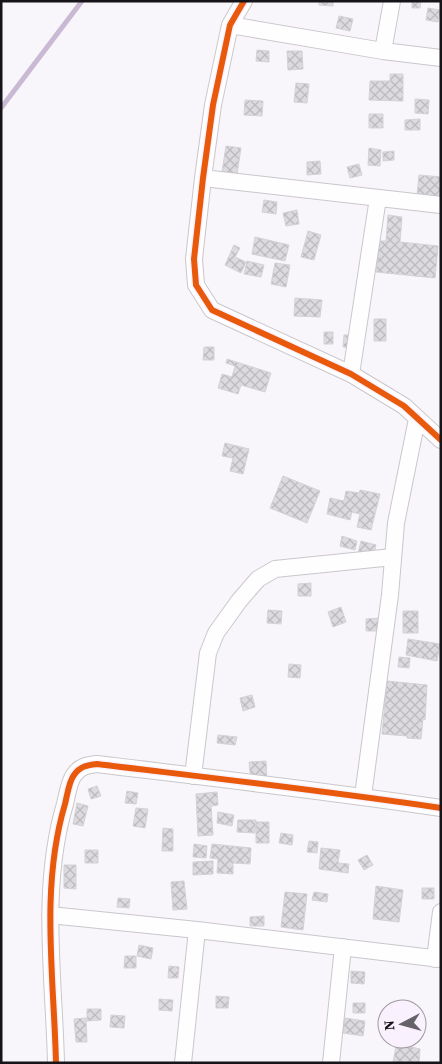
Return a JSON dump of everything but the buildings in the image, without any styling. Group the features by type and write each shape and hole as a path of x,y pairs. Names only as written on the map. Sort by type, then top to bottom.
{"street":[{"path":"244,1 230,25 214,105 203,178 194,259 196,286 212,310 351,374 404,406 441,440"},
{"path":"383,51 392,1"},
{"path":"230,25 383,51 441,58"},
{"path":"203,178 441,205"},
{"path":"351,374 378,198"},
{"path":"363,796 389,605 396,523 417,418"},
{"path":"193,776 208,653 216,633 258,579 275,569 393,557"},
{"path":"56,1063 50,915 51,869 58,827 74,775 84,765 97,764 363,796 441,808"},
{"path":"50,915 197,930 438,959 441,912"},
{"path":"183,1063 197,930"},
{"path":"331,1063 343,947"}],"waterway":[{"path":"1,108 82,1"}],"cycle path":[{"path":"244,1 230,25 213,105 194,259 196,285 212,310 351,374 404,406 441,440"},
{"path":"56,1063 50,933 53,868 57,836 69,785 76,772 82,768 97,764 441,808"}]}
